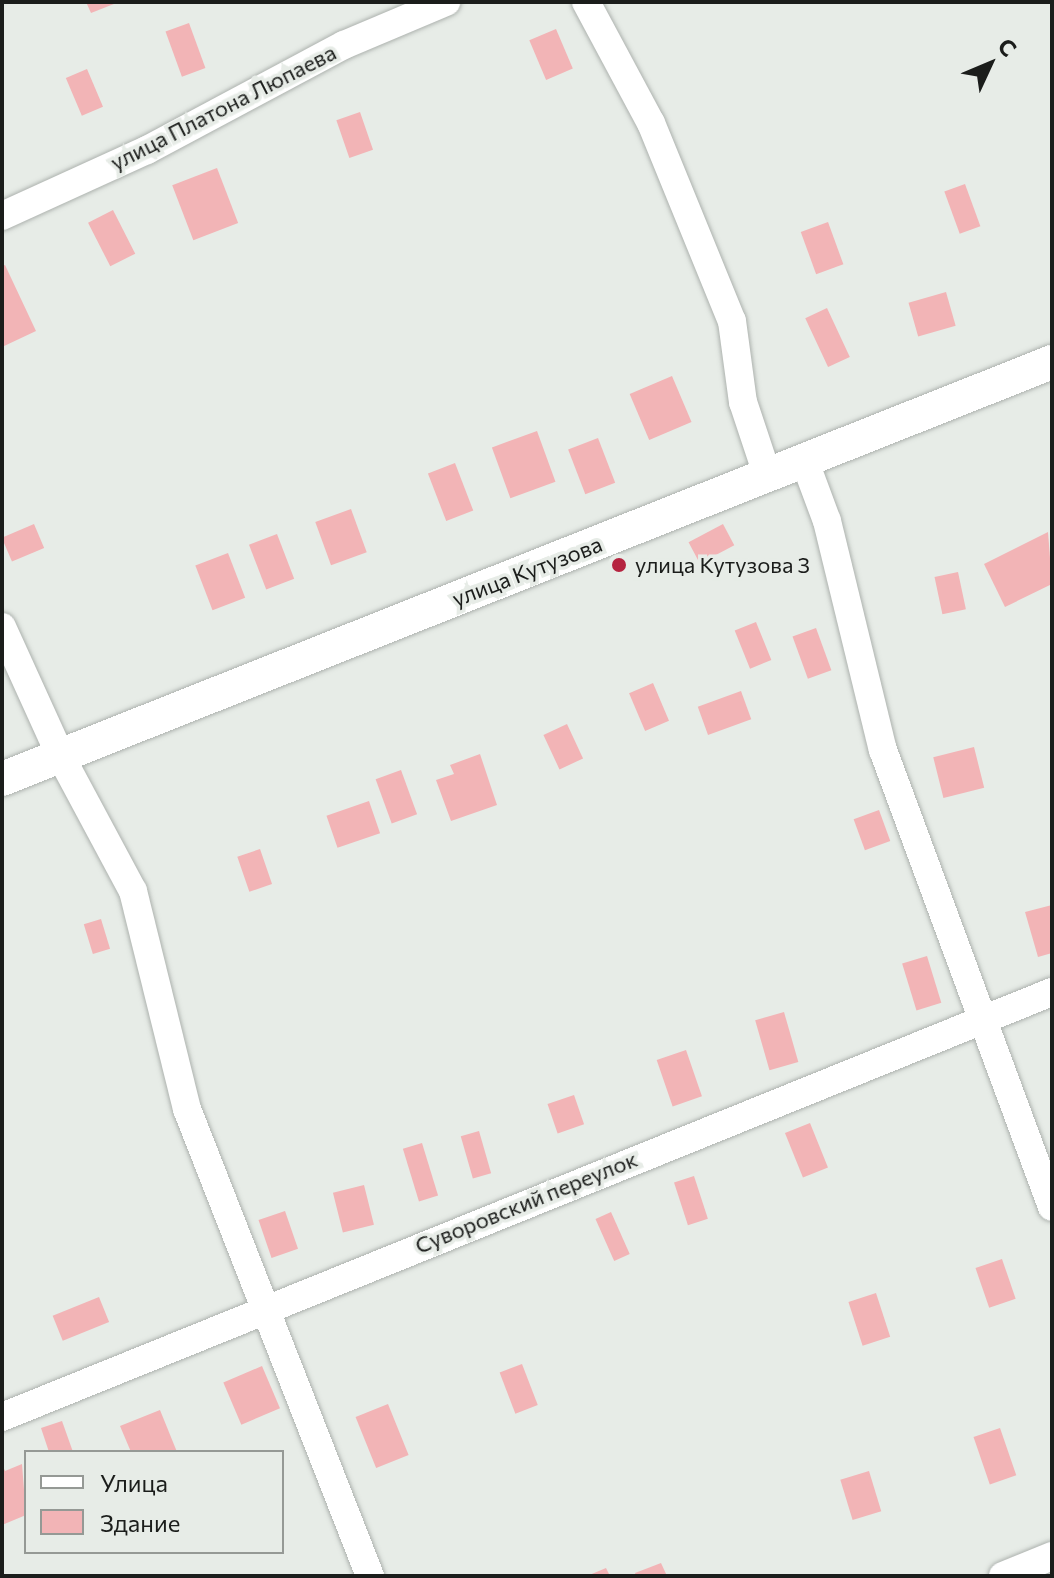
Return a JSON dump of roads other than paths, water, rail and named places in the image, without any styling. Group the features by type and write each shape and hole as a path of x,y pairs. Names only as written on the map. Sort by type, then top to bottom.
{"street":[{"name":"улица Платона Люпаева","path":"2,216 147,150 344,45 446,2"},
{"path":"586,2 651,123 732,321 743,402 768,477"},
{"name":"улица Кутузова","path":"2,779 1052,362"},
{"path":"805,462 827,521 883,750 1052,1207"},
{"path":"2,627 60,755 133,891 187,1109 370,1576"},
{"name":"Суворовский переулок","path":"2,1417 264,1307 1052,992"},
{"path":"1003,1576 1052,1556"}],"place":[{"name":"улица Кутузова 3","path":"619,565"}]}
